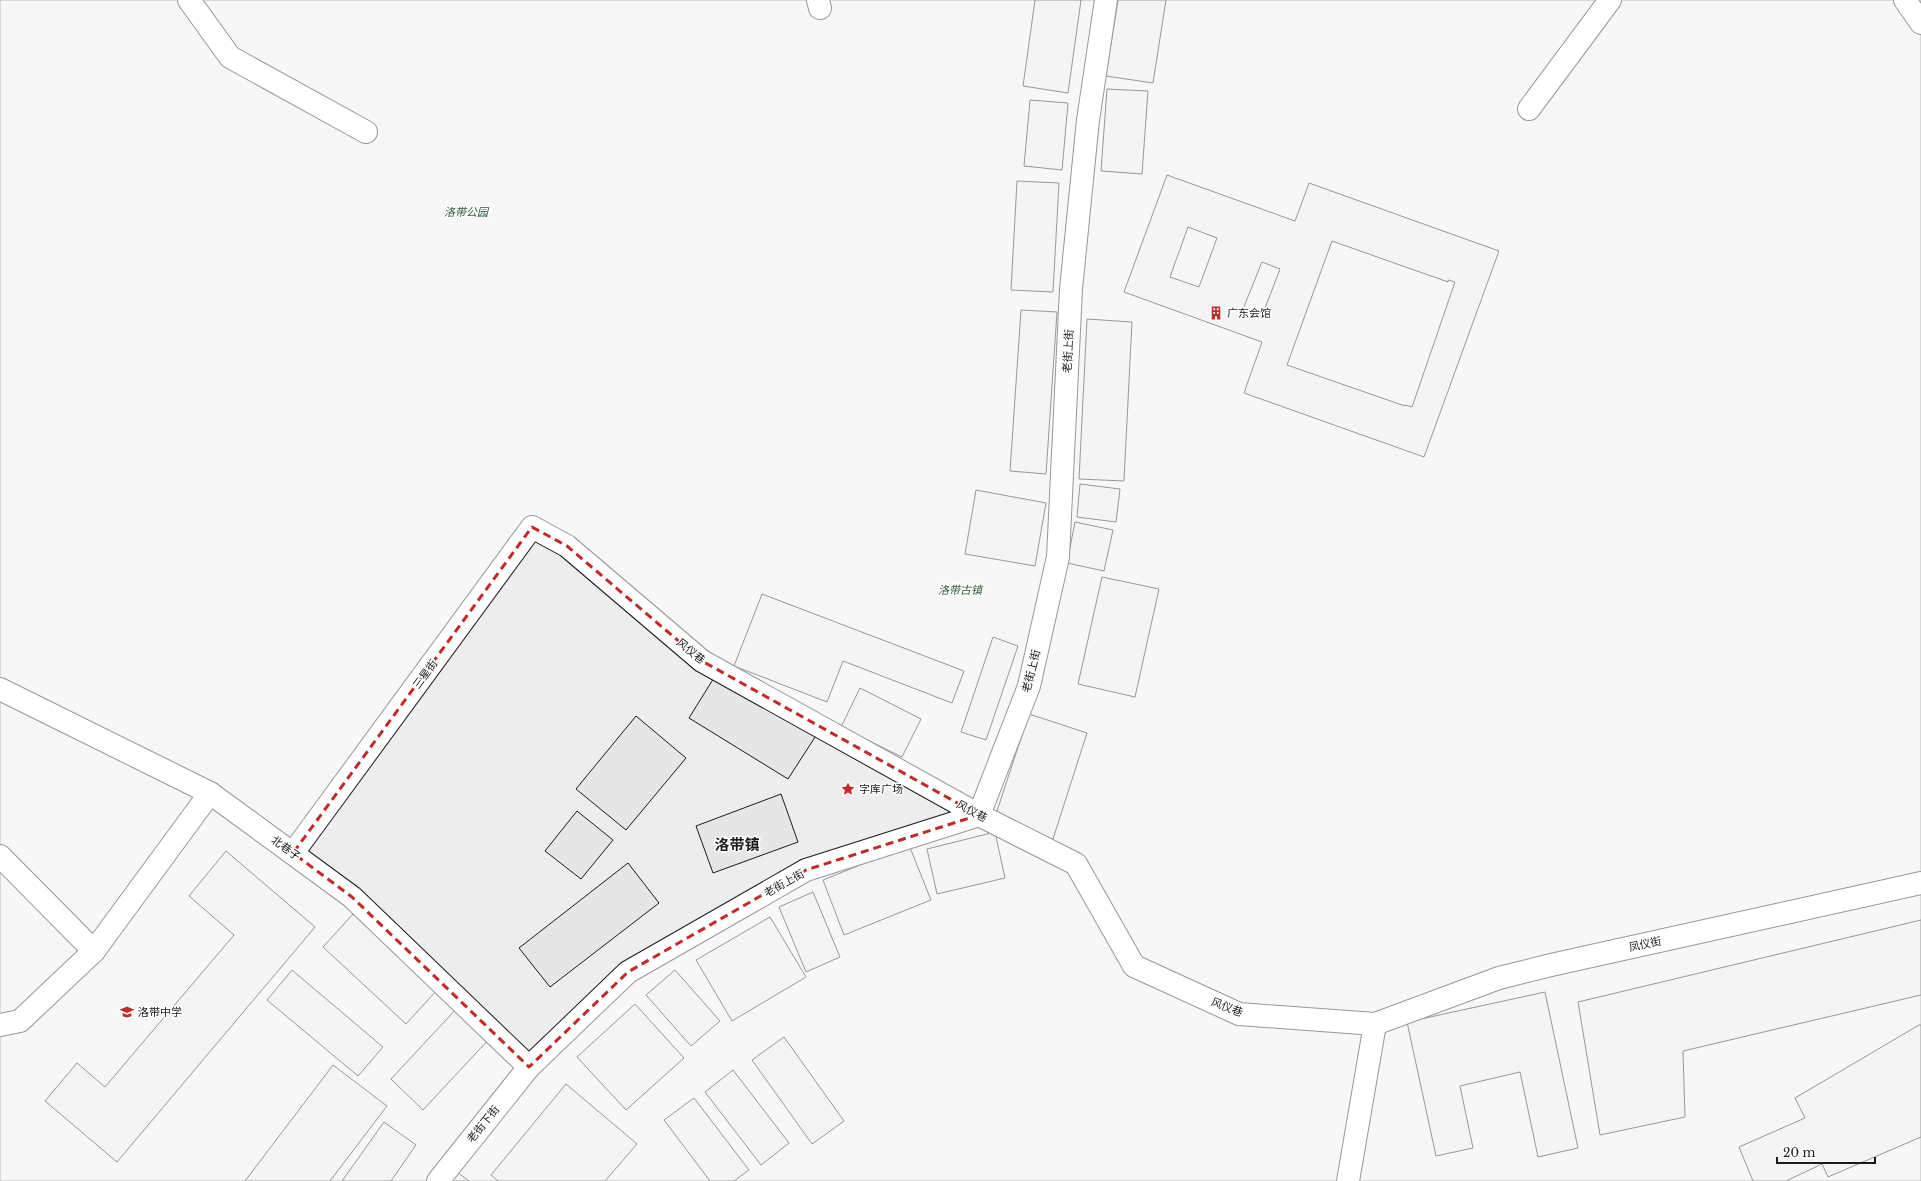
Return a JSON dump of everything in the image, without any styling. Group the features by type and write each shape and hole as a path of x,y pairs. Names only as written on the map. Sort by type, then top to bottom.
{"street":[{"path":"189,0 230,57 366,132"},
{"name":"老街上街","path":"529,1067 628,972 806,870 979,816 1029,686 1058,557 1072,289 1088,120 1106,0"},
{"path":"1529,109 1610,0"},
{"path":"1905,0 1921,23"},
{"name":"三星街","path":"293,853 532,527 567,546"},
{"name":"风仪巷","path":"567,546 702,662 979,816 1076,864 1134,966 1240,1014 1375,1024"},
{"name":"北巷子","path":"0,689 210,793 352,897 529,1067"},
{"path":"0,1025 20,1021 94,951 210,793"},
{"path":"0,856 94,951"},
{"name":"凤仪街","path":"1375,1024 1499,978 1551,965 1921,883"},
{"path":"1348,1181 1375,1024"},
{"name":"老街下街","path":"438,1181 529,1067"}],"highlighted area":[{"path":"532,527 567,546 702,661 979,815 806,870 628,972 529,1067 352,897 293,853"}],"green space":[{"name":"洛带古镇","path":"0,0 1921,0 1921,1181 0,1181"}],"building":[{"path":"1035,0 1081,0 1068,93 1023,86"},
{"path":"1118,0 1166,0 1153,83 1106,76"},
{"path":"1107,89 1148,91 1142,174 1101,171"},
{"path":"1030,100 1068,103 1062,170 1024,166"},
{"name":"广东会馆","path":"1167,175 1295,221 1309,183 1499,251 1424,457 1244,393 1262,342 1124,292","holes":["1188,227 1217,238 1199,287 1170,277","1332,241 1448,282 1448,280 1455,282 1412,407 1405,406 1287,365","1262,262 1280,269 1262,316 1243,309"]},
{"path":"1017,181 1059,183 1053,292 1011,290"},
{"path":"1021,310 1057,312 1046,474 1010,471"},
{"path":"1087,319 1132,322 1124,481 1079,479"},
{"path":"1080,484 1120,489 1116,522 1077,517"},
{"path":"976,490 1046,503 1035,566 965,554"},
{"path":"1075,522 1113,530 1104,571 1067,563"},
{"path":"1102,577 1159,589 1135,697 1078,684"},
{"path":"762,594 964,671 952,703 843,661 827,702 734,666"},
{"path":"993,637 1018,646 986,740 961,732"},
{"path":"717,673 817,734 788,779 689,718"},
{"path":"860,688 921,719 902,757 841,727"},
{"path":"1029,714 1087,733 1053,839 994,820"},
{"path":"636,716 686,758 626,830 576,789"},
{"path":"781,794 798,842 713,873 696,826"},
{"path":"577,811 613,840 581,879 545,851"},
{"path":"995,832 1005,878 937,894 927,849"},
{"path":"909,845 931,900 844,935 823,880"},
{"path":"226,851 315,927 117,1162 45,1101 77,1063 105,1087 234,935 189,896"},
{"path":"628,863 659,903 550,987 519,948"},
{"path":"813,892 840,957 806,972 779,907"},
{"path":"353,914 437,990 406,1024 323,947"},
{"path":"770,917 806,977 732,1021 696,960"},
{"path":"1921,920 1921,995 1683,1051 1685,1117 1600,1135 1578,1002"},
{"path":"292,970 383,1047 358,1076 267,1000"},
{"path":"675,970 720,1021 691,1046 646,995"},
{"path":"1545,992 1578,1148 1538,1157 1520,1072 1460,1086 1473,1148 1436,1156 1407,1022"},
{"path":"635,1004 684,1058 626,1110 577,1057"},
{"path":"458,1007 491,1037 423,1110 391,1079"},
{"path":"1921,1025 1921,1137 1828,1177 1822,1164 1786,1181 1753,1181 1739,1147 1805,1118 1795,1098"},
{"path":"784,1037 844,1121 812,1144 752,1060"},
{"path":"333,1065 387,1106 330,1181 245,1181"},
{"path":"733,1070 789,1143 761,1165 705,1092"},
{"path":"566,1084 637,1144 605,1181 498,1181 491,1175"},
{"path":"694,1098 749,1170 734,1181 710,1181 664,1120"},
{"path":"384,1122 416,1145 391,1181 342,1181"},
{"path":"457,1172 469,1181 450,1181"}],"place":[{"name":"广东会馆","path":"1216,313"},
{"name":"字库广场","path":"848,789"},
{"name":"洛带中学","path":"127,1012"}],"district":[{"name":"洛带镇","path":"737,844"}],"park label":[{"name":"洛带公园","path":"466,212"}]}
